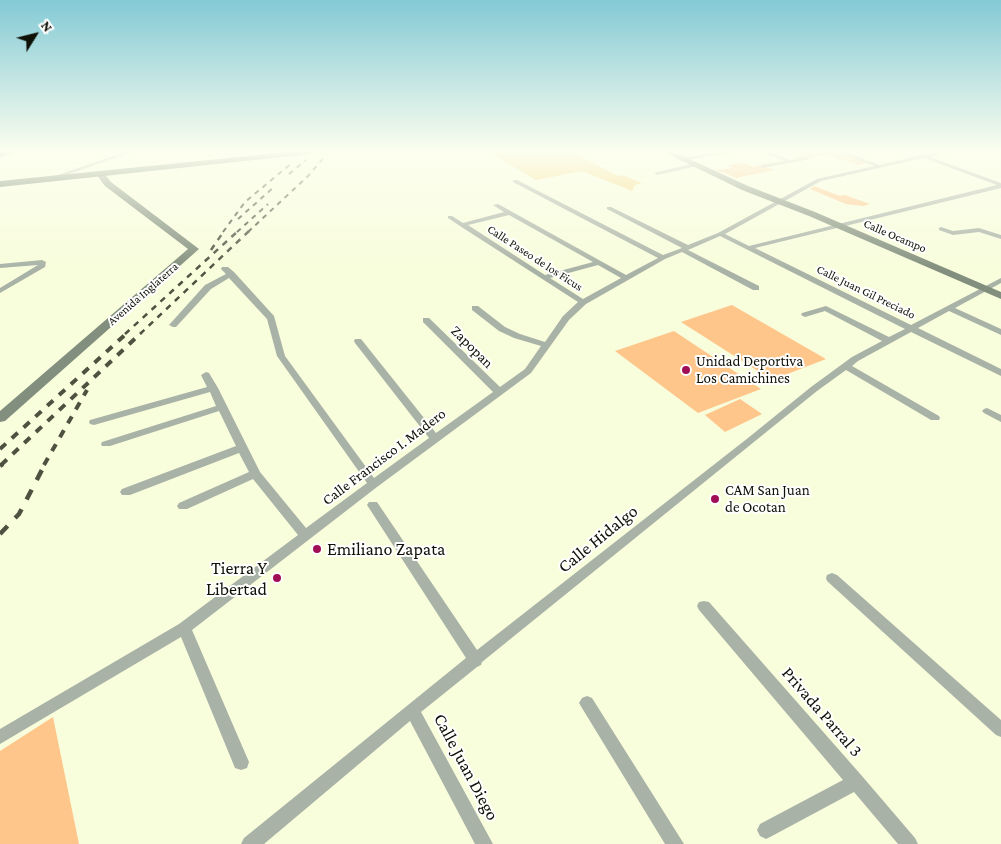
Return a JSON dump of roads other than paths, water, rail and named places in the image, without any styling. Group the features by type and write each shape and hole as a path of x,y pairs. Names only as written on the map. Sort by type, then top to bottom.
{"street":[{"name":"Avenida Inglaterra","path":"0,418 194,249 118,191"},
{"path":"535,191 663,258"},
{"name":"Calle Ocampo","path":"756,191 1001,296"},
{"name":"Calle Francisco I. Madero","path":"0,737 184,628 373,484 528,371 566,318 583,302 663,258 720,234 799,191"},
{"path":"748,248 976,191"},
{"path":"496,205 626,278"},
{"path":"609,208 756,288"},
{"path":"462,224 509,212"},
{"name":"Calle Paseo de los Ficus","path":"450,217 583,302"},
{"path":"940,229 953,233 979,230 1001,237"},
{"name":"Calle Juan Gil Preciado","path":"720,234 1001,373"},
{"path":"0,266 38,261 43,263 0,292"},
{"path":"544,277 599,263"},
{"path":"173,325 208,287 228,272 271,318 281,356 373,484"},
{"name":"Calle Hidalgo","path":"250,844 412,710 476,661 814,389 846,366 1001,280"},
{"path":"475,308 502,328 517,336 546,345"},
{"path":"805,314 823,308 831,310 889,341"},
{"path":"949,308 1001,332"},
{"name":"Zapopan","path":"426,320 498,392"},
{"path":"358,341 435,438"},
{"path":"846,366 934,418"},
{"path":"206,375 255,474 306,536"},
{"path":"94,422 212,388"},
{"path":"106,444 222,408"},
{"path":"987,411 1001,419"},
{"path":"126,492 242,448"},
{"path":"183,506 255,474"},
{"path":"373,505 476,661"},
{"path":"832,578 1001,730"},
{"name":"Privada Parral 3","path":"704,606 909,844"},
{"path":"184,628 241,762"},
{"path":"587,703 675,844"},
{"name":"Calle Juan Diego","path":"412,710 484,844"},
{"path":"766,830 856,782"}],"railway":[{"path":"223,232 245,202 258,191"},
{"path":"238,219 269,191"},
{"path":"248,232 292,191"},
{"path":"237,232 268,204"},
{"path":"211,250 224,231"},
{"path":"125,334 238,231"},
{"path":"140,334 249,231"},
{"path":"0,449 127,333"},
{"path":"1,465 141,333"},
{"path":"44,465 87,390"},
{"path":"0,534 19,514 45,464"}],"place":[{"name":"Unidad Deportiva Los Camichines","path":"686,370"},
{"name":"CAM San Juan de Ocotan","path":"715,499"},
{"name":"Emiliano Zapata","path":"317,549"},
{"name":"Tierra Y Libertad","path":"277,578"}]}
